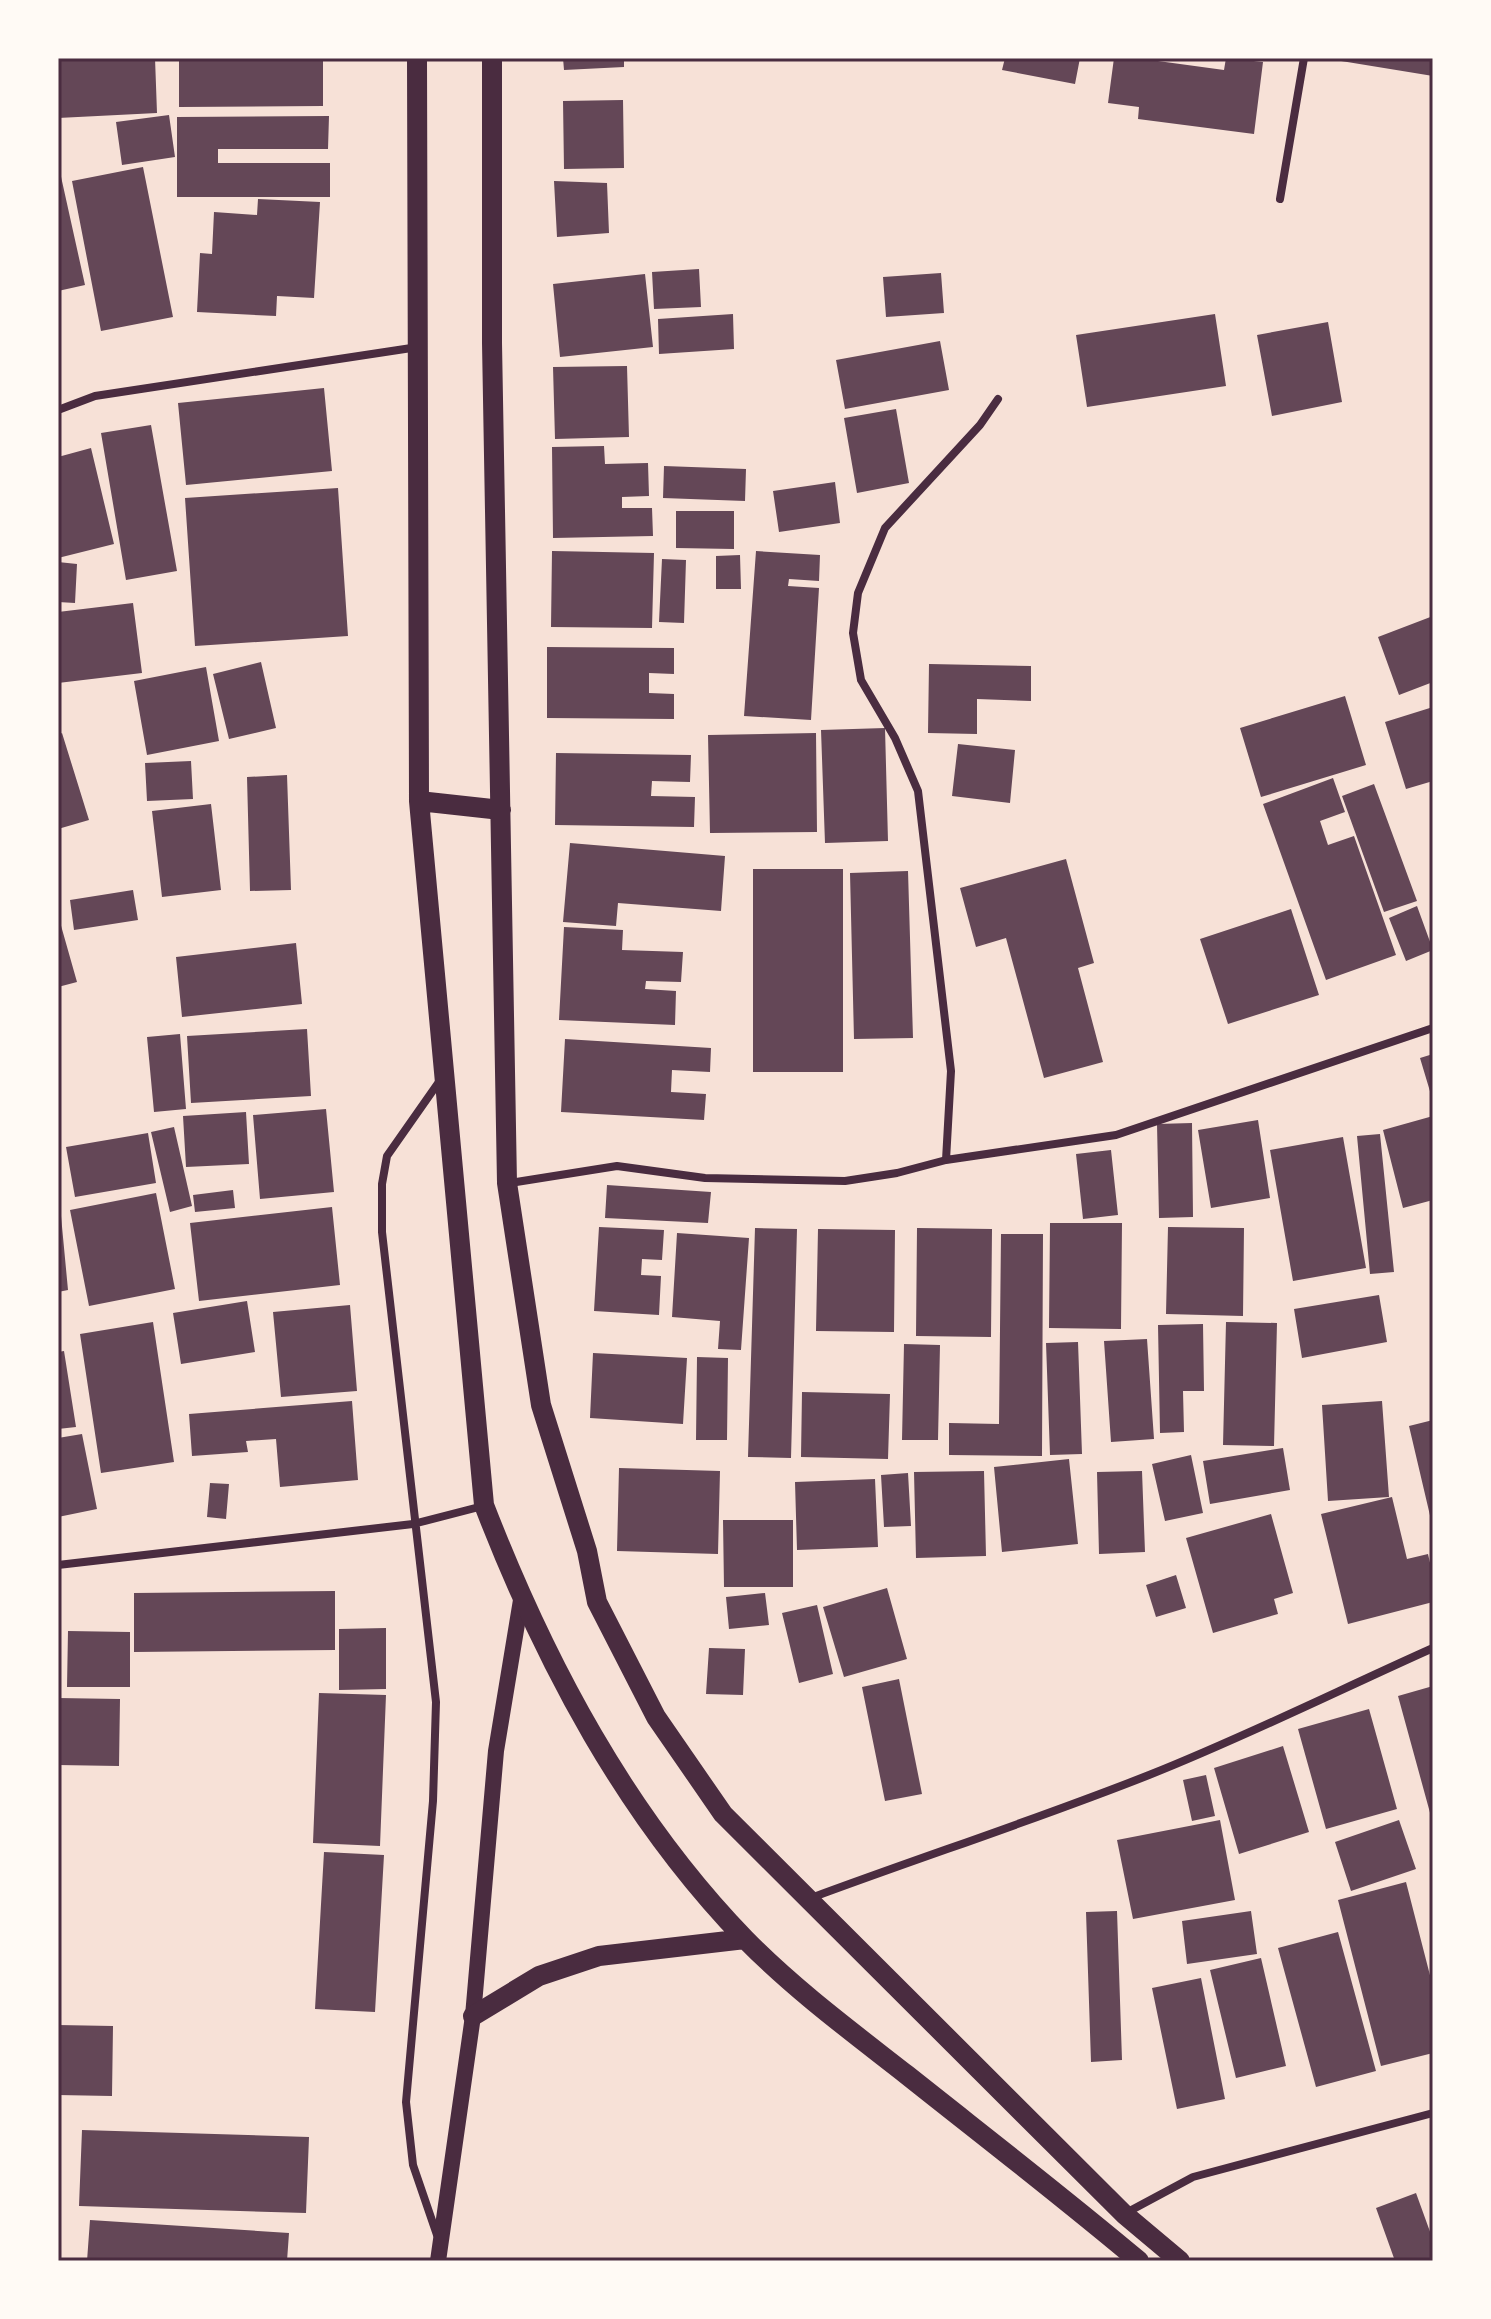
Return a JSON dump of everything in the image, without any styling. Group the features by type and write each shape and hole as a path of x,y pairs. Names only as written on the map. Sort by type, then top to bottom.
{"main road":[{"path":"417,58 419,801 484,1505 521,1600 554,1666 631,1797 662,1841 745,1939 842,2025 1139,2261"},
{"path":"492,58 492,343 507,1183 541,1405 587,1551 597,1602 656,1717 723,1814 1124,2214 1180,2261"},
{"path":"419,801 501,810"},
{"path":"438,2261 473,2016 496,1751 521,1600"},
{"path":"473,2016 539,1976 599,1956 745,1939"}],"street":[{"path":"1280,199 1304,58"},
{"path":"58,410 95,396 419,347"},
{"path":"946,1160 951,1071 918,791 895,738 861,680 853,633 858,593 885,528 930,483 998,399"},
{"path":"507,1183 617,1166 705,1178 845,1181 946,1160 1116,1135 1433,1028"},
{"path":"440,2242 413,2165 406,2102 433,1801 436,1702 429,1621 413,1524 382,1232 382,1184 387,1156 444,1075"},
{"path":"58,1565 413,1524 484,1505"},
{"path":"807,1900 932,1853 1014,1827 1059,1806 1149,1775 1433,1648"},
{"path":"1124,2214 1193,2177 1433,2113"}],"building":[{"path":"58,58 155,58 157,113 58,118"},
{"path":"179,58 323,58 323,106 179,107"},
{"path":"563,58 624,58 624,67 564,70"},
{"path":"1005,58 1080,58 1075,84 1002,70"},
{"path":"1114,58 1159,58 1158,61 1224,70 1226,58 1263,62 1254,134 1138,119 1139,107 1108,103"},
{"path":"1433,58 1433,76 1335,60"},
{"path":"623,100 624,168 564,169 563,101"},
{"path":"169,115 175,157 122,165 116,122"},
{"path":"329,116 328,149 218,149 218,163 330,163 330,197 177,197 177,117"},
{"path":"58,163 85,285 58,291"},
{"path":"143,167 173,317 101,331 72,181"},
{"path":"554,181 607,183 609,233 557,237"},
{"path":"258,199 320,202 314,298 277,296 276,316 197,312 200,253 212,254 214,212 257,215"},
{"path":"699,269 701,307 654,309 652,272"},
{"path":"941,273 944,313 886,317 883,277"},
{"path":"645,274 653,347 560,357 553,284"},
{"path":"733,314 734,349 659,354 658,319"},
{"path":"1215,314 1226,386 1087,407 1076,335"},
{"path":"1328,322 1342,402 1272,416 1257,335"},
{"path":"940,341 949,390 845,409 836,360"},
{"path":"627,366 629,437 555,439 553,367"},
{"path":"324,388 332,471 186,485 178,403"},
{"path":"896,409 909,483 857,493 844,418"},
{"path":"151,425 177,571 126,580 101,433"},
{"path":"604,446 605,464 648,463 649,496 622,497 622,508 652,508 653,536 553,538 552,447"},
{"path":"91,448 114,544 58,558 58,457"},
{"path":"664,466 746,469 745,501 663,498"},
{"path":"835,482 840,523 779,532 773,491"},
{"path":"338,488 348,636 195,646 185,498"},
{"path":"676,511 734,511 734,549 676,548"},
{"path":"552,551 654,553 652,628 551,627"},
{"path":"756,551 820,555 819,581 789,579 788,586 819,588 811,720 744,716"},
{"path":"740,555 741,589 716,589 716,556"},
{"path":"662,559 686,560 684,623 659,622"},
{"path":"58,562 77,564 75,603 58,602"},
{"path":"133,603 142,673 58,683 58,612"},
{"path":"1433,616 1433,682 1399,695 1378,637"},
{"path":"547,647 674,648 674,674 649,673 649,693 674,694 674,719 547,718"},
{"path":"261,662 276,728 229,739 213,674"},
{"path":"929,664 1031,666 1031,701 977,699 977,734 928,733"},
{"path":"206,667 219,741 147,755 134,681"},
{"path":"1345,696 1366,765 1261,797 1240,728"},
{"path":"1433,707 1433,781 1406,789 1385,722"},
{"path":"885,728 888,841 825,843 821,730"},
{"path":"62,733 89,820 58,829 58,735"},
{"path":"816,733 817,832 710,833 708,735"},
{"path":"958,744 1015,750 1010,803 952,796"},
{"path":"556,753 691,755 690,782 652,781 651,796 695,797 694,827 555,825"},
{"path":"191,761 193,799 147,801 145,763"},
{"path":"287,775 291,890 250,891 247,777"},
{"path":"1333,778 1345,812 1320,821 1328,845 1354,836 1396,955 1326,980 1263,804"},
{"path":"1374,784 1417,901 1384,912 1342,796"},
{"path":"211,804 221,890 162,897 152,811"},
{"path":"570,843 725,856 721,911 618,903 616,926 563,922"},
{"path":"1066,859 1094,963 1078,968 1103,1062 1044,1078 1006,938 976,947 960,888"},
{"path":"753,869 843,869 843,1072 753,1072"},
{"path":"908,871 913,1038 854,1039 850,873"},
{"path":"133,890 138,920 74,930 70,900"},
{"path":"1417,906 1433,950 1406,961 1389,918"},
{"path":"1291,909 1319,995 1228,1024 1200,939"},
{"path":"58,915 77,982 58,987"},
{"path":"564,927 623,930 622,950 683,952 681,982 646,981 645,989 676,991 675,1025 559,1020"},
{"path":"296,943 302,1004 182,1017 176,957"},
{"path":"307,1029 311,1096 191,1103 187,1036"},
{"path":"180,1034 186,1109 154,1112 147,1037"},
{"path":"565,1039 711,1048 710,1072 672,1070 671,1092 706,1094 704,1120 561,1112"},
{"path":"1433,1054 1433,1097 1432,1098 1420,1058"},
{"path":"326,1109 334,1192 260,1199 253,1115"},
{"path":"246,1112 249,1164 186,1167 183,1116"},
{"path":"1433,1116 1433,1200 1403,1208 1383,1130"},
{"path":"1258,1120 1270,1198 1211,1208 1198,1130"},
{"path":"1192,1123 1193,1217 1159,1218 1157,1124"},
{"path":"174,1127 192,1206 170,1212 151,1132"},
{"path":"148,1133 156,1183 75,1197 66,1147"},
{"path":"1380,1134 1394,1272 1370,1274 1357,1136"},
{"path":"1343,1137 1366,1268 1293,1281 1270,1150"},
{"path":"1111,1150 1118,1215 1083,1219 1076,1154"},
{"path":"607,1185 711,1192 708,1223 605,1218"},
{"path":"233,1190 235,1208 195,1212 193,1195"},
{"path":"156,1193 175,1289 89,1306 70,1210"},
{"path":"332,1207 340,1285 199,1301 190,1223"},
{"path":"58,1216 61,1216 68,1290 58,1292"},
{"path":"1050,1223 1122,1223 1121,1329 1049,1328"},
{"path":"599,1227 664,1230 662,1260 642,1259 641,1275 661,1276 659,1315 594,1311"},
{"path":"1168,1227 1244,1228 1243,1316 1166,1314"},
{"path":"755,1228 797,1229 791,1458 748,1457"},
{"path":"917,1228 992,1229 991,1337 916,1336"},
{"path":"818,1229 895,1230 894,1332 816,1331"},
{"path":"677,1233 749,1238 741,1350 718,1349 720,1321 672,1317"},
{"path":"1001,1234 1043,1234 1042,1456 949,1455 949,1423 999,1424"},
{"path":"1379,1295 1387,1342 1302,1358 1294,1309"},
{"path":"247,1301 255,1352 181,1364 173,1313"},
{"path":"350,1305 357,1391 281,1397 273,1312"},
{"path":"153,1322 174,1462 101,1473 80,1334"},
{"path":"1226,1322 1277,1323 1274,1446 1223,1445"},
{"path":"1203,1324 1204,1391 1183,1391 1184,1432 1160,1433 1158,1325"},
{"path":"1147,1339 1154,1439 1111,1442 1104,1341"},
{"path":"1078,1342 1082,1454 1050,1455 1046,1343"},
{"path":"904,1344 940,1345 938,1440 902,1440"},
{"path":"64,1351 76,1427 58,1429 58,1352"},
{"path":"593,1353 687,1358 683,1424 590,1418"},
{"path":"697,1357 728,1358 727,1440 696,1440"},
{"path":"802,1392 890,1394 888,1459 801,1457"},
{"path":"352,1401 358,1480 280,1487 276,1439 246,1441 248,1452 192,1456 189,1414"},
{"path":"1382,1401 1389,1497 1328,1501 1322,1405"},
{"path":"1433,1420 1433,1523 1432,1524 1409,1426"},
{"path":"82,1434 97,1509 58,1517 58,1438"},
{"path":"1283,1448 1290,1490 1210,1504 1203,1461"},
{"path":"1191,1455 1203,1513 1165,1521 1152,1464"},
{"path":"1069,1459 1078,1544 1002,1552 994,1467"},
{"path":"619,1468 720,1471 718,1554 617,1551"},
{"path":"984,1471 986,1556 916,1558 914,1472"},
{"path":"1142,1471 1145,1552 1099,1554 1097,1472"},
{"path":"908,1473 911,1526 884,1527 881,1475"},
{"path":"875,1479 878,1547 797,1550 795,1482"},
{"path":"210,1483 229,1484 226,1519 207,1517"},
{"path":"1392,1497 1407,1559 1428,1554 1433,1576 1433,1602 1348,1624 1321,1514"},
{"path":"1271,1514 1293,1593 1274,1599 1278,1614 1213,1633 1186,1538"},
{"path":"723,1520 793,1520 793,1587 724,1587"},
{"path":"1176,1575 1186,1608 1156,1617 1146,1585"},
{"path":"887,1588 907,1659 844,1677 823,1607"},
{"path":"335,1591 335,1650 134,1652 134,1593"},
{"path":"765,1593 769,1625 729,1629 726,1597"},
{"path":"817,1605 833,1674 799,1683 782,1613"},
{"path":"386,1628 386,1689 339,1690 339,1629"},
{"path":"68,1631 130,1632 130,1687 67,1687"},
{"path":"709,1648 745,1649 743,1695 706,1694"},
{"path":"899,1679 922,1794 885,1801 862,1687"},
{"path":"1433,1686 1433,1820 1432,1820 1398,1696"},
{"path":"319,1693 386,1695 380,1846 313,1843"},
{"path":"58,1698 120,1699 119,1766 58,1765"},
{"path":"1369,1709 1397,1809 1326,1829 1298,1729"},
{"path":"1283,1746 1309,1832 1239,1854 1214,1768"},
{"path":"1206,1775 1215,1816 1192,1821 1183,1780"},
{"path":"1220,1820 1235,1900 1133,1919 1117,1840"},
{"path":"1399,1820 1416,1869 1351,1891 1335,1842"},
{"path":"324,1852 384,1855 375,2012 315,2009"},
{"path":"1406,1882 1433,1987 1433,2053 1381,2066 1338,1900"},
{"path":"1117,1911 1122,2060 1091,2062 1086,1912"},
{"path":"1251,1911 1257,1954 1187,1964 1182,1921"},
{"path":"1338,1932 1376,2071 1316,2087 1278,1948"},
{"path":"1261,1958 1286,2066 1236,2078 1210,1970"},
{"path":"1201,1978 1225,2099 1177,2109 1152,1988"},
{"path":"58,2025 113,2026 112,2096 58,2095"},
{"path":"82,2130 309,2137 306,2213 79,2206"},
{"path":"1416,2193 1433,2240 1433,2258 1395,2261 1376,2208"},
{"path":"90,2220 289,2233 287,2261 87,2261"}]}
